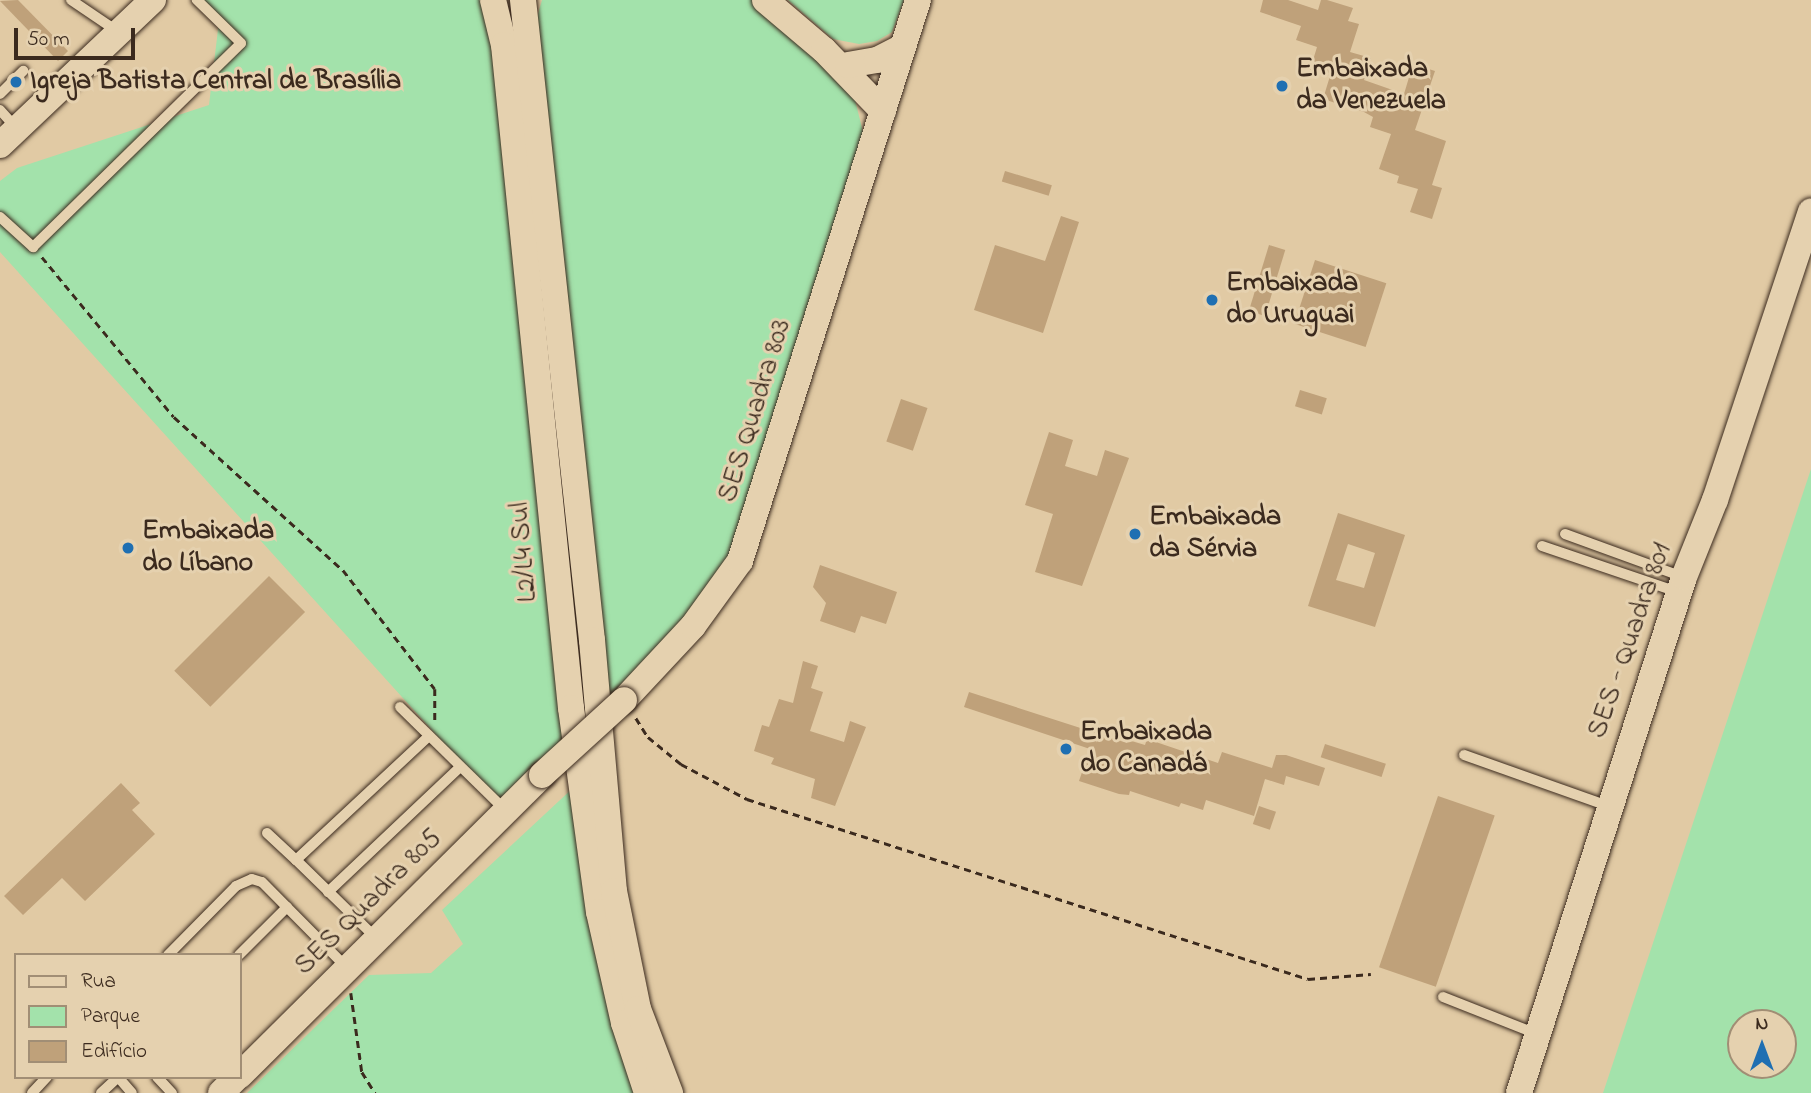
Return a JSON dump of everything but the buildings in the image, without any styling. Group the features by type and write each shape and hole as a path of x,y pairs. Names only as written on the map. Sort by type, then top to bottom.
{"street":[{"path":"6,128 121,34 153,0"},
{"name":"L2/L4 Sul","path":"493,0 504,45 571,708 598,912 624,1023 647,1093"},
{"name":"L2/L4 Sul","path":"523,0 530,41 614,891 638,1009 670,1093"},
{"path":"530,41 542,0"},
{"path":"765,0 886,101"},
{"name":"SES Quadra 803","path":"542,775 624,700 693,626 740,561 918,0"},
{"path":"848,70 903,47"},
{"path":"848,70 869,156"},
{"name":"SES - Quadra 801","path":"1520,1093 1681,585 1714,500 1811,212"},
{"name":"SES Quadra 805","path":"242,1072 542,775"},
{"name":"SES Quadra 805","path":"221,1093 235,1079"}],"lane":[{"path":"71,0 121,34"},
{"path":"85,0 92,13"},
{"path":"0,217 33,247 241,43 197,0"},
{"path":"0,94 23,71"},
{"path":"1565,534 1681,585"},
{"path":"1542,546 1681,585"},
{"path":"400,706 505,811"},
{"path":"296,860 429,736"},
{"path":"1464,755 1609,807"},
{"path":"328,892 460,767"},
{"path":"267,833 378,940"},
{"path":"170,953 242,882 262,881 348,969"},
{"path":"241,953 287,907"},
{"path":"1443,997 1538,1034"},
{"path":"32,1093 45,1079"},
{"path":"102,1093 116,1079"},
{"path":"120,1079 132,1093"},
{"path":"159,1079 172,1093"}],"path":[{"path":"33,247 174,417 343,570 435,690 435,731 429,736"},
{"path":"624,700 648,737 681,764 747,799 1308,979 1371,974"},
{"path":"348,969 362,1072 375,1093"}],"green space":[{"path":"197,0 493,0 575,739 505,811 0,252 0,181 17,168 209,105 219,21"},
{"path":"542,0 762,0 849,76 869,156 740,561 693,626 598,707 530,41"},
{"path":"788,0 904,0 892,32 877,41 859,44 833,39"},
{"path":"1811,469 1811,1093 1603,1093"},
{"path":"574,787 594,951 636,1093 247,1093 369,975 431,973 463,944 442,910"}],"place":[{"name":"Igreja Batista Central de Brasília","path":"16,82"},
{"name":"Embaixada da Venezuela","path":"1282,86"},
{"name":"Embaixada do Uruguai","path":"1212,300"},
{"name":"Embaixada da Sérvia","path":"1135,534"},
{"name":"Embaixada do Líbano","path":"128,548"},
{"name":"Embaixada do Canadá","path":"1066,749"}]}
